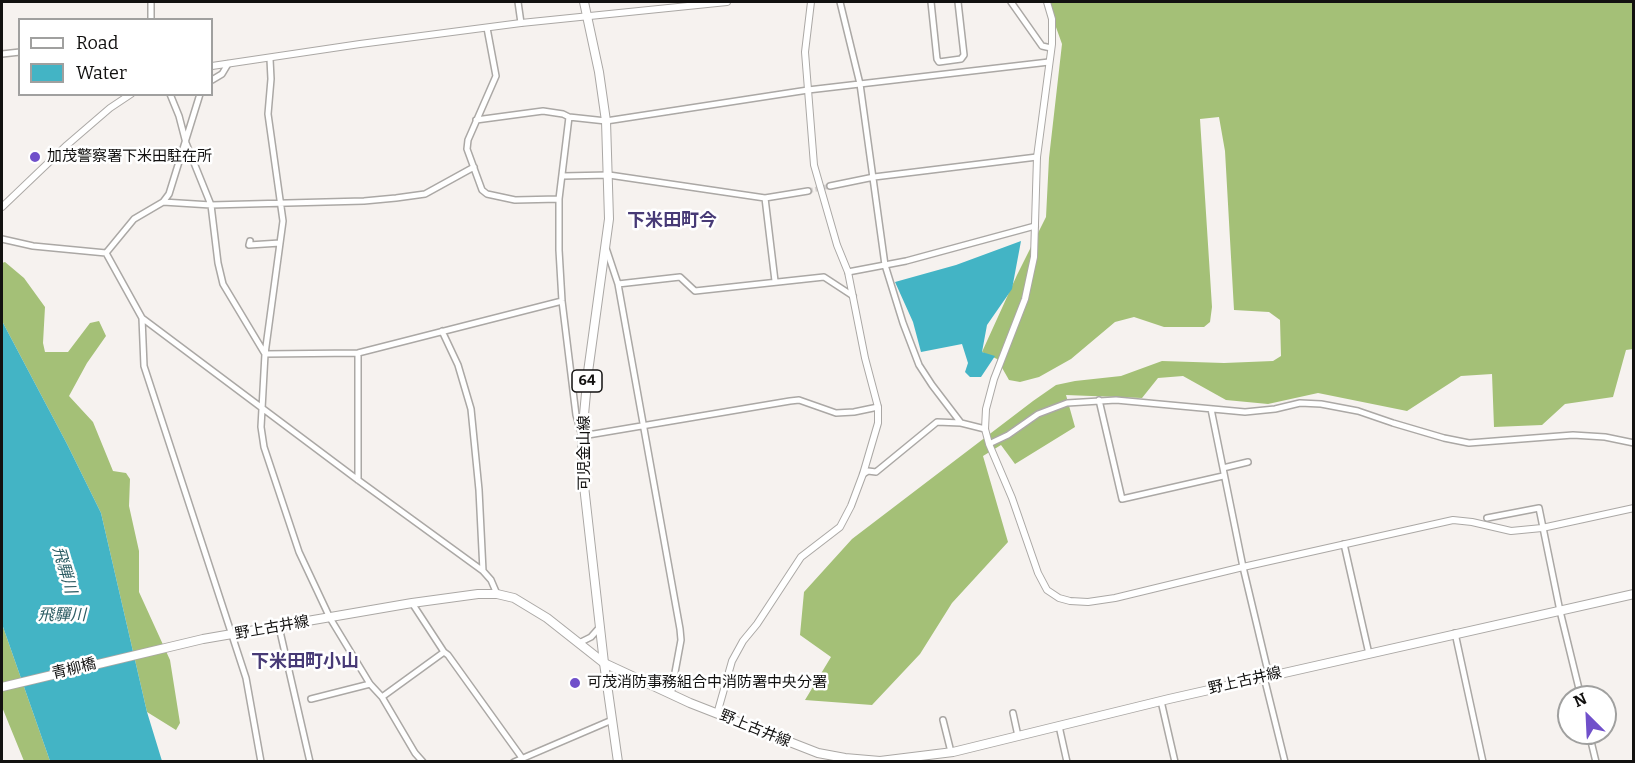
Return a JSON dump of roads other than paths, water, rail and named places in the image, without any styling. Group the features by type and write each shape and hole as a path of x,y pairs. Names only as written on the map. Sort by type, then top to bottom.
{"main road":[{"name":"可児金山線","path":"584,2 606,121 609,219 588,372 582,436 583,477 604,663 618,762"},
{"name":"野上古井線","path":"146,652 203,639 412,603 478,594 497,594 514,598 548,618 604,663 624,674 717,714 818,753 880,761 952,752 1266,676 1634,594"},
{"name":"青柳橋","path":"2,687 146,652"}],"street":[{"path":"151,2 151,18"},
{"path":"518,2 520,23"},
{"path":"213,66 520,23 727,2"},
{"path":"717,714 732,661 743,641 757,624 801,557 840,527 851,506 878,423 878,407 865,358 848,272 837,245 813,165 805,52 811,2"},
{"path":"840,2 860,84 885,265 919,365 961,423"},
{"path":"931,2 939,62 961,59 964,55 958,2"},
{"path":"1011,2 1042,46 1051,48"},
{"path":"1047,2 1052,20 1051,48 1037,157 1034,257 1025,299 993,380 986,409 985,429 1042,584 1047,590 1059,598 1088,602 1115,598 1453,520 1511,531 1542,528 1634,508"},
{"path":"487,28 496,75 468,140 467,149 482,190 487,194 515,200 559,199"},
{"path":"2,54 18,52"},
{"path":"270,59 268,114 283,221 265,354 261,427 264,447 299,552 330,618 370,684 382,697 415,753 423,762"},
{"path":"476,120 543,111 568,117 606,121 808,90 1049,62"},
{"path":"213,79 222,74 228,64"},
{"path":"2,207 67,145 110,108 128,96"},
{"path":"171,96 186,143 211,205 223,284 265,354"},
{"path":"106,253 134,219 163,202 169,194 199,96"},
{"path":"568,117 559,199 559,250 562,301 576,415 582,436 643,428 799,400 822,410 836,413 878,407"},
{"path":"830,186 874,177 1037,157"},
{"path":"163,202 211,205 364,201 425,194 474,167"},
{"path":"563,176 609,175 765,198 808,191"},
{"path":"765,198 775,281"},
{"path":"848,272 885,265 1035,226"},
{"path":"2,239 6,242 40,247 106,253"},
{"path":"250,241 249,245 280,243"},
{"path":"605,244 618,284 680,629 681,640 671,694"},
{"path":"106,253 142,318 483,571 491,580 497,594"},
{"path":"618,284 680,277 695,291 824,277 854,297"},
{"path":"265,354 358,353 562,301"},
{"path":"142,318 144,366 250,693 258,760"},
{"path":"442,331 458,365 471,409 479,490 483,571"},
{"path":"358,353 358,480"},
{"path":"989,444 1008,435 1038,414 1067,403 1099,400 1245,412 1300,404 1321,404 1358,411 1444,438 1469,443 1573,435 1634,443"},
{"path":"1099,400 1122,499 1223,476"},
{"path":"1211,408 1223,476 1285,762"},
{"path":"862,474 868,471 876,472 937,422 961,423 985,429"},
{"path":"1223,468 1248,462"},
{"path":"1487,518 1539,508 1578,685"},
{"path":"1344,544 1369,654"},
{"path":"412,603 444,652 522,758"},
{"path":"579,643 591,637 600,626"},
{"path":"279,627 310,762"},
{"path":"1455,633 1483,762"},
{"path":"382,697 444,652"},
{"path":"311,699 370,684"},
{"path":"1161,701 1176,762"},
{"path":"1013,713 1018,736"},
{"path":"514,762 612,720"},
{"path":"943,720 955,762"},
{"path":"1059,726 1067,762"},
{"path":"1592,745 1596,762"}],"water":[{"path":"1021,241 1012,289 987,325 982,352 995,356 981,377 970,377 965,372 968,363 962,344 921,352 913,322 895,282 956,265"},
{"name":"飛驒川","path":"2,321 101,513 147,712 162,761 50,761 2,624"}],"tunnel":[{"path":"808,191 830,186"}],"place":[{"name":"加茂警察署下米田駐在所","path":"35,157"},
{"name":"可茂消防事務組合中消防署中央分署","path":"575,683"}],"district":[{"name":"下米田町今","path":"672,221"},
{"name":"下米田町小山","path":"305,662"}],"water label":[{"name":"飛騨川","path":"64,570"}]}
